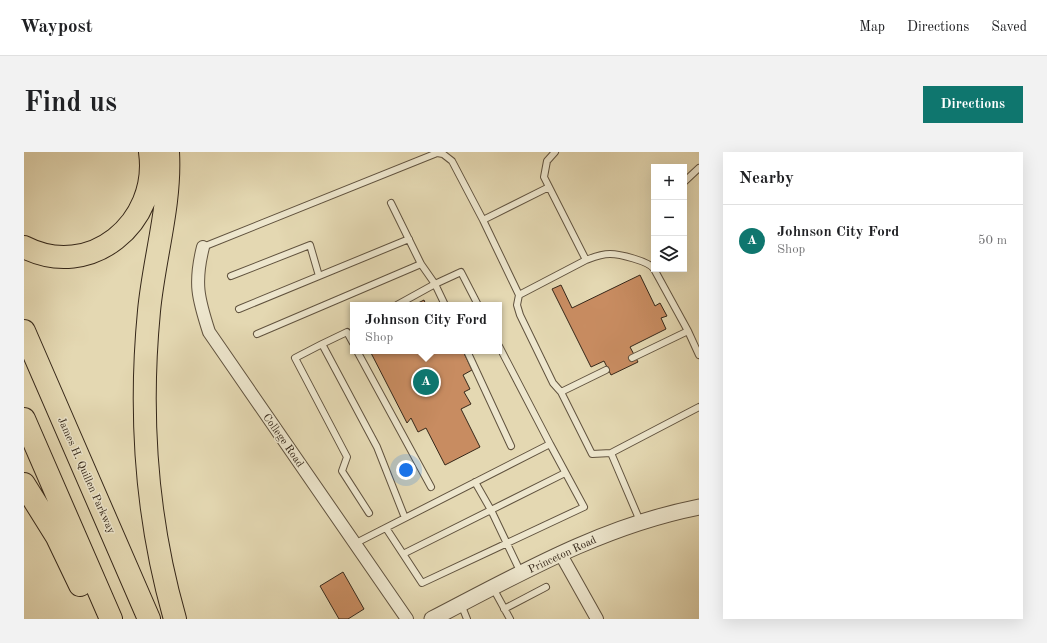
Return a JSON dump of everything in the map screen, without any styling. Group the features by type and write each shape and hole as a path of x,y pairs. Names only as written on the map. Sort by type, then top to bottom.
{"highway":[{"path":"24,247 47,256 63,257 92,252 119,237 137,216 145,200 149,182 150,152"},
{"path":"168,152 166,197 149,310 143,380 144,438 147,478 155,534 175,619"},
{"name":"James H. Quillen Parkway","path":"24,331 149,619"},
{"path":"24,419 111,619"},
{"path":"24,484 57,537 95,619"}],"street":[{"name":"College Road","path":"203,248 198,267 198,297 209,332 407,619"},
{"name":"Princeton Road","path":"432,619 560,553 605,534 640,521 699,507"},
{"path":"560,553 597,619"}],"lane":[{"path":"555,152 547,161 544,169 544,177 586,260"},
{"path":"203,248 437,153 443,154 452,161 482,220 519,295 517,305 520,314 553,383 561,392 592,454 611,453 699,407"},
{"path":"687,179 699,168"},
{"path":"482,220 549,187"},
{"path":"391,203 421,264 435,284 444,302"},
{"path":"239,309 409,239"},
{"path":"231,276 310,245 319,276"},
{"path":"519,295 586,260 601,254 611,254 644,262 651,267"},
{"path":"257,334 421,264"},
{"path":"402,302 461,272 476,302"},
{"path":"656,272 688,331 699,355"},
{"path":"350,330 295,358 347,457 342,471 370,513"},
{"path":"632,358 688,331"},
{"path":"322,344 377,448 405,518"},
{"path":"386,528 422,583 584,506 565,473 502,352"},
{"path":"359,354 431,487"},
{"path":"467,354 511,446"},
{"path":"561,392 606,370"},
{"path":"356,544 550,444"},
{"path":"611,453 640,521"},
{"path":"403,554 565,473"},
{"path":"475,482 491,510 521,573"},
{"path":"504,610 546,587"},
{"path":"492,588 510,619"},
{"path":"461,604 467,619"}],"building":[{"path":"640,275 655,306 660,303 667,316 661,318 666,329 630,347 638,362 611,375 604,361 591,367 552,289 561,285 572,308"},
{"path":"372,354 464,354 472,370 463,375 470,389 464,392 471,404 461,409 480,447 445,465 426,428 418,432 411,418 407,423"},
{"path":"343,572 364,609 348,619 339,619 320,586"}],"place":[{"name":"Johnson City Ford","path":"426,382"}]}
